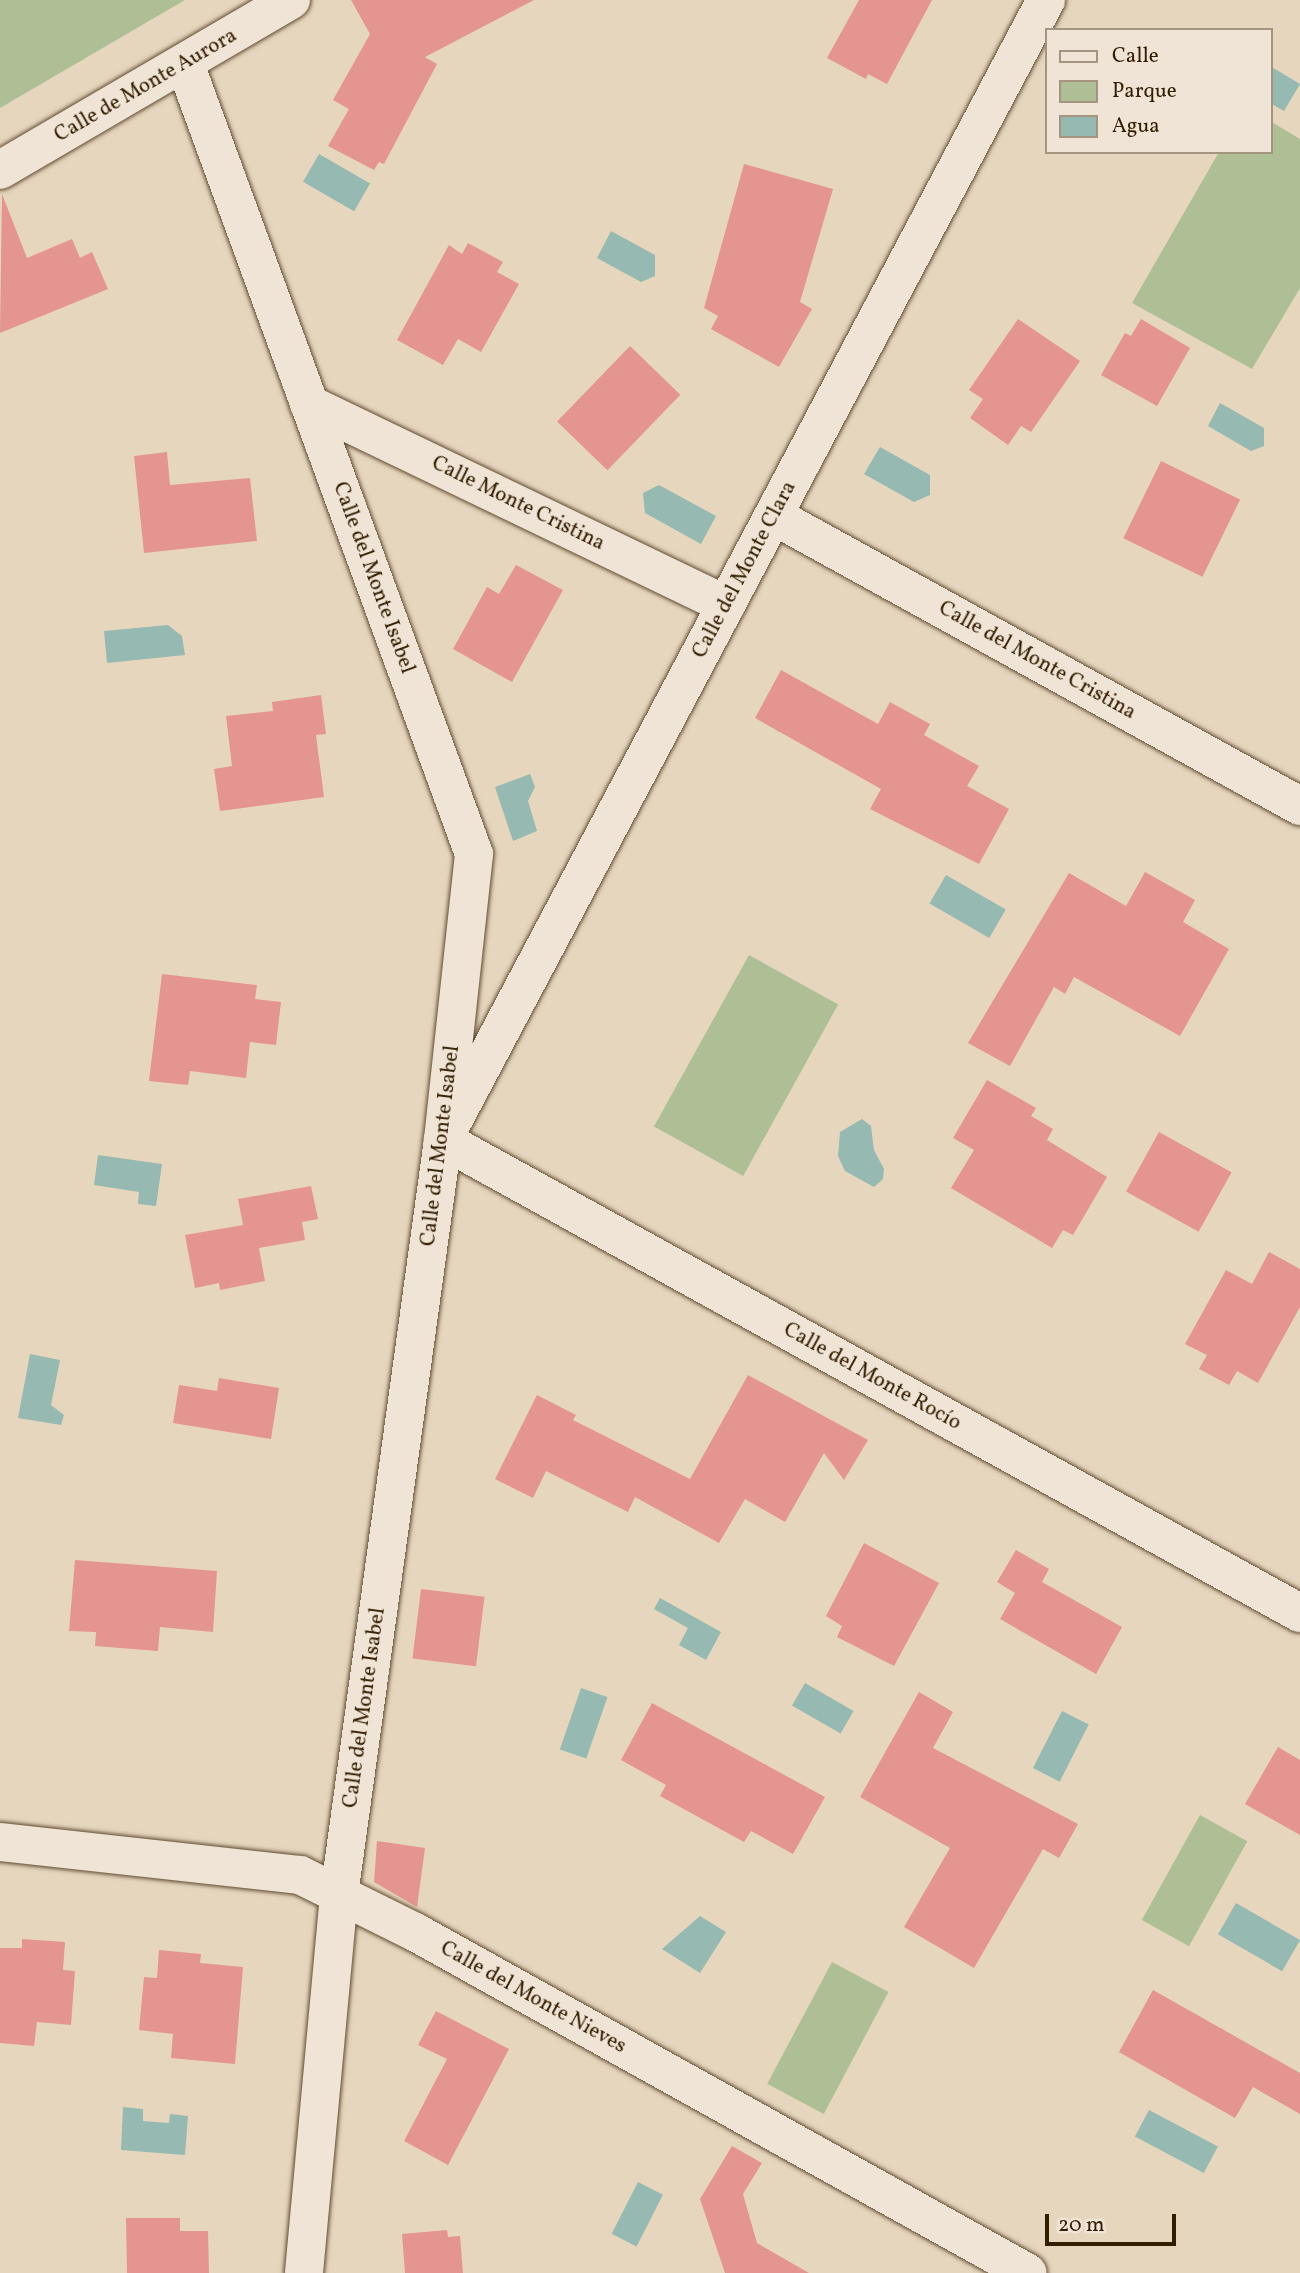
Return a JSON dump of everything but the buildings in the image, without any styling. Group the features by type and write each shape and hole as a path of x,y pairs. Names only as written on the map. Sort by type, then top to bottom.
{"street":[{"name":"Calle de Monte Aurora","path":"0,170 291,0"},
{"name":"Calle del Monte Clara","path":"443,1140 1046,0"},
{"name":"Calle del Monte Isabel","path":"185,64 474,854 443,1140 339,1895 304,2273"},
{"name":"Calle Monte Cristina","path":"309,404 726,605"},
{"name":"Calle del Monte Cristina","path":"774,516 1300,806"},
{"name":"Calle del Monte Rocío","path":"443,1140 1300,1613"},
{"name":"Calle del Monte Nieves","path":"0,1842 300,1875 415,1932 1028,2273"}],"green space":[{"path":"0,0 185,0 0,108"},
{"path":"1272,122 1300,139 1300,288 1252,369 1132,303 1218,154 1272,154"},
{"path":"749,955 838,1004 743,1176 654,1126"},
{"path":"1200,1815 1247,1841 1189,1946 1142,1920"},
{"path":"832,1962 889,1992 824,2114 767,2084"}],"water":[{"path":"1272,67 1300,84 1284,111 1272,104"},
{"path":"319,154 370,184 354,211 303,182"},
{"path":"611,231 655,255 655,276 641,282 597,258"},
{"path":"1220,403 1264,428 1264,446 1251,451 1208,426"},
{"path":"880,447 930,475 930,495 914,502 864,474"},
{"path":"659,485 716,516 701,544 645,513 643,493"},
{"path":"168,625 182,636 185,655 107,663 104,631"},
{"path":"530,774 535,787 528,801 537,831 513,841 495,787"},
{"path":"946,875 1006,910 989,938 930,904"},
{"path":"862,1119 871,1126 874,1150 884,1169 883,1179 874,1187 845,1171 838,1156 840,1132"},
{"path":"98,1155 162,1164 156,1206 138,1204 139,1192 94,1185"},
{"path":"30,1354 60,1360 51,1405 64,1415 61,1425 18,1418"},
{"path":"660,1598 721,1632 706,1660 679,1645 688,1628 654,1609"},
{"path":"805,1683 853,1711 840,1734 792,1706"},
{"path":"581,1688 607,1697 586,1759 560,1749"},
{"path":"1062,1711 1089,1725 1060,1782 1033,1768"},
{"path":"1236,1903 1300,1940 1282,1971 1218,1934"},
{"path":"700,1916 726,1932 700,1973 662,1949"},
{"path":"123,2107 143,2109 143,2121 169,2123 170,2114 188,2116 185,2155 121,2150"},
{"path":"1149,2110 1218,2147 1204,2173 1135,2136"},
{"path":"638,2182 663,2195 637,2246 612,2234"}]}
